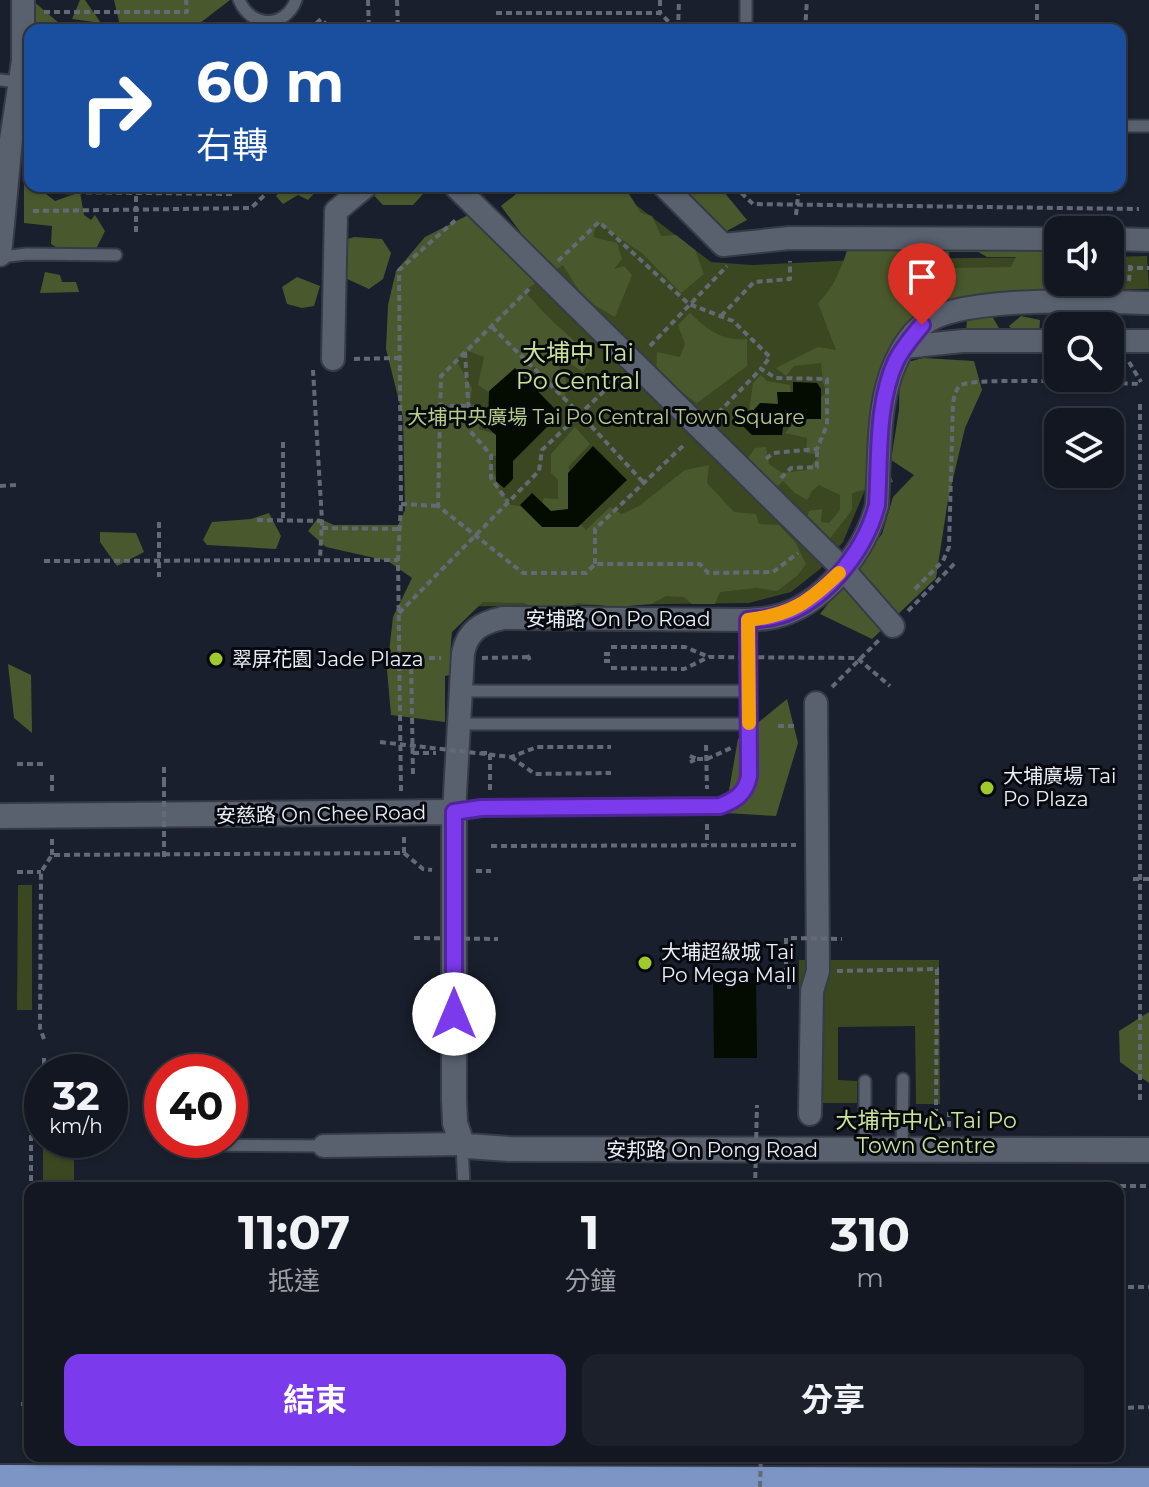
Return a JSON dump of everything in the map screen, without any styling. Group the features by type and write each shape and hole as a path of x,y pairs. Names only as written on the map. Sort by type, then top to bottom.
{"main road":[{"path":"0,1477 1149,1480"}],"street":[{"path":"0,256 23,0"},
{"path":"333,359 336,211 359,192"},
{"path":"461,192 843,569 893,626"},
{"path":"670,192 723,245 793,238 1044,239"},
{"path":"1124,239 1149,240"},
{"name":"安埔路 On Po Road","path":"454,812 458,724 467,639 477,627 494,620 748,620 776,617 799,606 819,594 843,569 857,551 873,520 877,505 883,407 895,363 922,325 948,312 974,306 1149,303"},
{"path":"904,347 963,341 1044,341"},
{"path":"1124,341 1149,341"},
{"path":"810,1114 812,991 818,971 816,703"},
{"name":"安慈路 On Chee Road","path":"0,816 454,812 454,1100 455,1123 462,1144"},
{"name":"安邦路 On Pong Road","path":"324,1146 462,1144 474,1148 509,1149 1149,1150"}],"lane":[{"path":"239,0 252,24"},
{"path":"260,24 285,17 296,0"},
{"path":"746,0 746,24"},
{"path":"1126,126 1149,126"},
{"path":"0,256 116,255"},
{"path":"454,812 481,808 720,806 739,797 748,784 748,620"},
{"path":"461,691 749,691"},
{"path":"458,724 749,724"},
{"path":"902,1150 903,1079"},
{"path":"865,1081 865,1150"},
{"path":"462,1144 464,1182"},
{"path":"248,1145 324,1146"}],"path":[{"path":"44,12 187,12 186,0"},
{"path":"368,0 369,24"},
{"path":"397,0 398,24"},
{"path":"660,0 660,13"},
{"path":"678,24 679,0"},
{"path":"805,24 807,0"},
{"path":"1037,0 1037,24"},
{"path":"496,13 660,13 672,24"},
{"path":"52,192 234,192"},
{"path":"136,192 136,232"},
{"path":"33,211 251,208 268,192"},
{"path":"740,192 753,204 1139,209"},
{"path":"721,316 754,282 790,279 798,192"},
{"path":"52,855 404,853 400,775 398,560 401,504 399,270 473,204"},
{"path":"401,504 438,506 523,573 586,573 595,564 595,529 702,429 770,357 733,321 689,304 599,222 441,376 438,506"},
{"path":"399,613 539,471 542,450 635,362 751,242"},
{"path":"491,326 644,483"},
{"path":"465,352 470,431 491,455 491,478 508,502"},
{"path":"333,359 398,358"},
{"path":"757,484 791,468 817,467 817,449 827,425 827,379 776,378 761,369"},
{"path":"313,370 322,521 320,559"},
{"path":"915,589 943,561 949,547 953,402 961,385 988,382 1141,384"},
{"path":"1140,402 1140,1100"},
{"path":"440,406 470,406"},
{"path":"283,442 283,520"},
{"path":"757,484 773,453 817,449"},
{"path":"0,486 16,485"},
{"path":"257,520 322,521"},
{"path":"159,522 159,577"},
{"path":"322,528 400,529"},
{"path":"595,564 700,564 708,573 773,572 814,540"},
{"path":"44,561 398,560"},
{"path":"611,647 685,647 709,657 857,658 890,686"},
{"path":"476,658 530,657"},
{"path":"611,668 684,669 709,657"},
{"path":"399,658 445,658"},
{"path":"411,658 413,775"},
{"path":"380,742 511,757 537,747 611,747"},
{"path":"706,745 707,791"},
{"path":"690,759 707,759 731,748"},
{"path":"413,753 438,753"},
{"path":"473,753 490,753 490,787"},
{"path":"511,757 535,774 611,773"},
{"path":"17,764 43,764"},
{"path":"164,767 164,861"},
{"path":"52,775 52,792"},
{"path":"707,820 707,845"},
{"path":"44,1039 40,1028 41,872 52,855 52,839"},
{"path":"491,846 817,845"},
{"path":"17,872 41,872"},
{"path":"1133,879 1149,879"},
{"path":"414,938 498,939"},
{"path":"786,987 789,938 842,939"},
{"path":"818,971 937,969 936,1111"},
{"path":"755,1182 757,1105"},
{"path":"31,1158 31,1182"},
{"path":"1124,1186 1149,1186"},
{"path":"1124,1287 1149,1287"},
{"path":"1124,1408 1149,1407"},
{"path":"760,1487 761,1462"}],"green space":[{"path":"32,0 60,24 31,24"},
{"path":"80,0 85,0 101,23 72,19"},
{"path":"114,0 230,0 199,24 120,24"},
{"path":"24,192 44,192 55,201 80,192 84,215 91,220 95,215 105,231 97,247 96,259 77,260 51,244 52,226 24,223"},
{"path":"279,192 315,192 308,200 298,195 283,204 276,196"},
{"path":"371,192 424,192 413,205 383,205"},
{"path":"518,192 628,192 641,213 652,216 661,236 676,235 695,250 704,274 681,293 643,254 597,222 593,237 617,243 622,259 614,269 624,266 632,275 615,317 584,299 563,265 524,291 592,356 583,372 559,356 558,364 566,381 565,401 534,366 499,399 478,385 484,357 468,351 456,360 472,388 470,403 482,411 479,429 506,437 500,456 489,456 499,488 511,505 540,509 544,498 558,499 558,480 551,473 551,454 575,427 590,444 568,467 574,480 573,516 586,530 610,507 622,514 639,506 685,470 709,465 707,483 734,512 756,514 759,524 779,525 795,542 806,564 798,575 777,591 757,588 720,592 715,604 692,604 684,597 666,596 651,604 616,607 579,603 552,612 523,603 483,602 452,632 450,654 458,664 454,674 445,676 445,722 391,715 387,670 393,617 412,578 388,561 326,547 308,531 318,518 334,525 398,525 405,510 403,417 386,349 388,305 396,271 425,237 474,212 521,233 501,206"},
{"name":"大埔中央廣場 Tai Po Central Town Square","path":"603,192 619,192 711,262 752,265 877,259 1044,257 1044,291 950,292 906,316 865,490 843,542 820,569 791,592 749,603 422,607 416,328"},
{"path":"678,192 724,192 747,220 725,232"},
{"path":"1044,226 1044,296 1097,296 1095,299 958,300 905,333 885,460 893,482 852,493 852,510 828,541 816,531 817,524 805,524 809,511 822,509 821,522 829,523 840,510 840,495 819,485 807,500 783,481 772,491 745,462 755,448 766,447 769,464 782,473 807,470 820,455 806,453 807,438 785,433 827,391 821,363 794,366 786,376 776,368 818,347 836,350 818,303 836,278 854,229","holes":["949,252 1016,257 1011,267 951,268"]},
{"path":"1124,238 1134,248 1124,249"},
{"path":"348,239 382,239 391,253 383,279 369,289 343,277 342,262"},
{"name":"大埔中央廣場 Tai Po Central Town Square","path":"1147,256 1149,289 1124,289 1124,257"},
{"path":"45,272 60,275 62,282 76,282 79,292 40,293"},
{"path":"297,277 320,286 314,306 302,308 287,304 282,287"},
{"path":"690,313 716,333 747,339 747,366 697,403 656,375 657,352 680,357 685,344 678,325"},
{"path":"992,316 1003,335 966,331 967,320"},
{"path":"1021,316 1040,320 1039,337 1019,337 1009,326"},
{"path":"923,358 974,361 982,390 965,428 948,500 936,578 872,639 820,614 882,534 893,497 914,475 891,460 899,410 900,364"},
{"path":"761,375 767,381 790,385 791,396 760,414 749,412 753,383"},
{"path":"269,513 281,536 276,549 207,545 203,540 212,522 251,519"},
{"path":"100,532 136,533 144,552 117,566 100,542"},
{"path":"8,664 31,675 32,733 14,718"},
{"path":"787,699 798,743 776,816 725,813 738,739"},
{"path":"18,885 32,885 32,1010 17,1010"},
{"path":"799,960 939,960 940,1104 916,1104 915,1026 838,1027 838,1080 857,1081 857,1103 799,1103"},
{"path":"1149,1012 1149,1083 1120,1062 1119,1031"},
{"path":"43,1158 74,1158 74,1182 43,1182"}],"shaded area":[{"path":"515,368 560,414 513,461 513,479 504,488 496,481 496,435 488,428 489,391"},
{"path":"793,382 817,383 821,389 821,419 801,419 797,415 783,427 782,435 752,435 741,424 760,403 778,404 777,392 793,392"},
{"path":"593,446 627,480 578,527 542,527 520,505 532,493 551,511 568,509 568,473"},
{"path":"713,973 756,973 757,1058 714,1058"}],"slow traffic":[{"path":"749,723 748,620 776,617 799,606 819,594 839,573"}],"place":[{"name":"翠屏花園 Jade Plaza","path":"216,659"},
{"name":"大埔廣場 Tai Po Plaza","path":"987,788"},
{"name":"大埔超級城 Tai Po Mega Mall","path":"645,963"}],"district":[{"name":"大埔中 Tai Po Central","path":"578,367"},
{"name":"大埔市中心 Tai Po Town Centre","path":"926,1132"}],"route":[{"path":"454,1014 454,812 481,808 720,806 739,797 744,791 749,776 748,620 776,617 819,594 857,551 877,505 883,407 889,383 904,347 922,325"}]}
